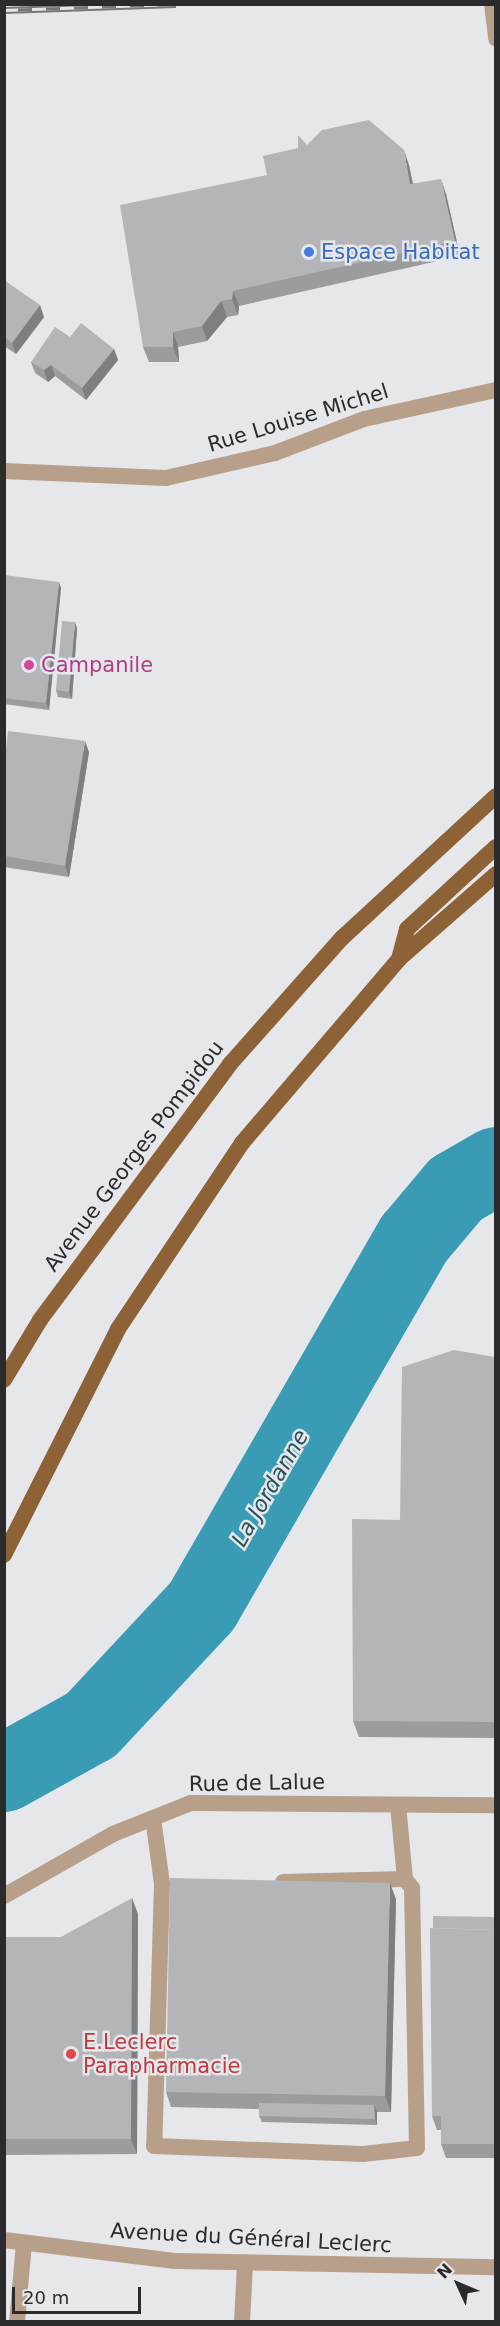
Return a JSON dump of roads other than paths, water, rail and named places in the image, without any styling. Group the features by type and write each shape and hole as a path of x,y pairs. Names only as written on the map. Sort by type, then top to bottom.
{"main road":[{"name":"Avenue Georges Pompidou","path":"4,1380 40,1320 230,1064 342,938 495,796"},
{"path":"399,959 407,929 495,847"},
{"path":"4,1555 118,1329 187,1222 249,1134 399,959 495,874"}],"street":[{"path":"492,4 495,39"},
{"name":"Rue Louise Michel","path":"4,471 166,478 275,453 364,419 495,390"},
{"name":"Rue de Lalue","path":"4,1896 113,1834 191,1803 495,1805"},
{"path":"153,1818 162,1884 154,2146 363,2154 417,2148 412,1888 405,1879 398,1805"},
{"path":"266,1882 405,1879"},
{"path":"162,1884 185,1883"},
{"name":"Avenue du Général Leclerc","path":"4,2240 245,2264 495,2267"},
{"path":"17,2322 24,2243"},
{"path":"242,2322 245,2264"}],"waterway":[{"name":"La Jordanne","path":"4,1773 91,1725 202,1606 414,1239 456,1189 496,1166"}],"railway":[{"path":"4,10 176,4"}],"place":[{"name":"Espace Habitat","path":"309,252"},
{"name":"Campanile","path":"29,665"},
{"name":"E.Leclerc Parapharmacie","path":"71,2054"}]}
